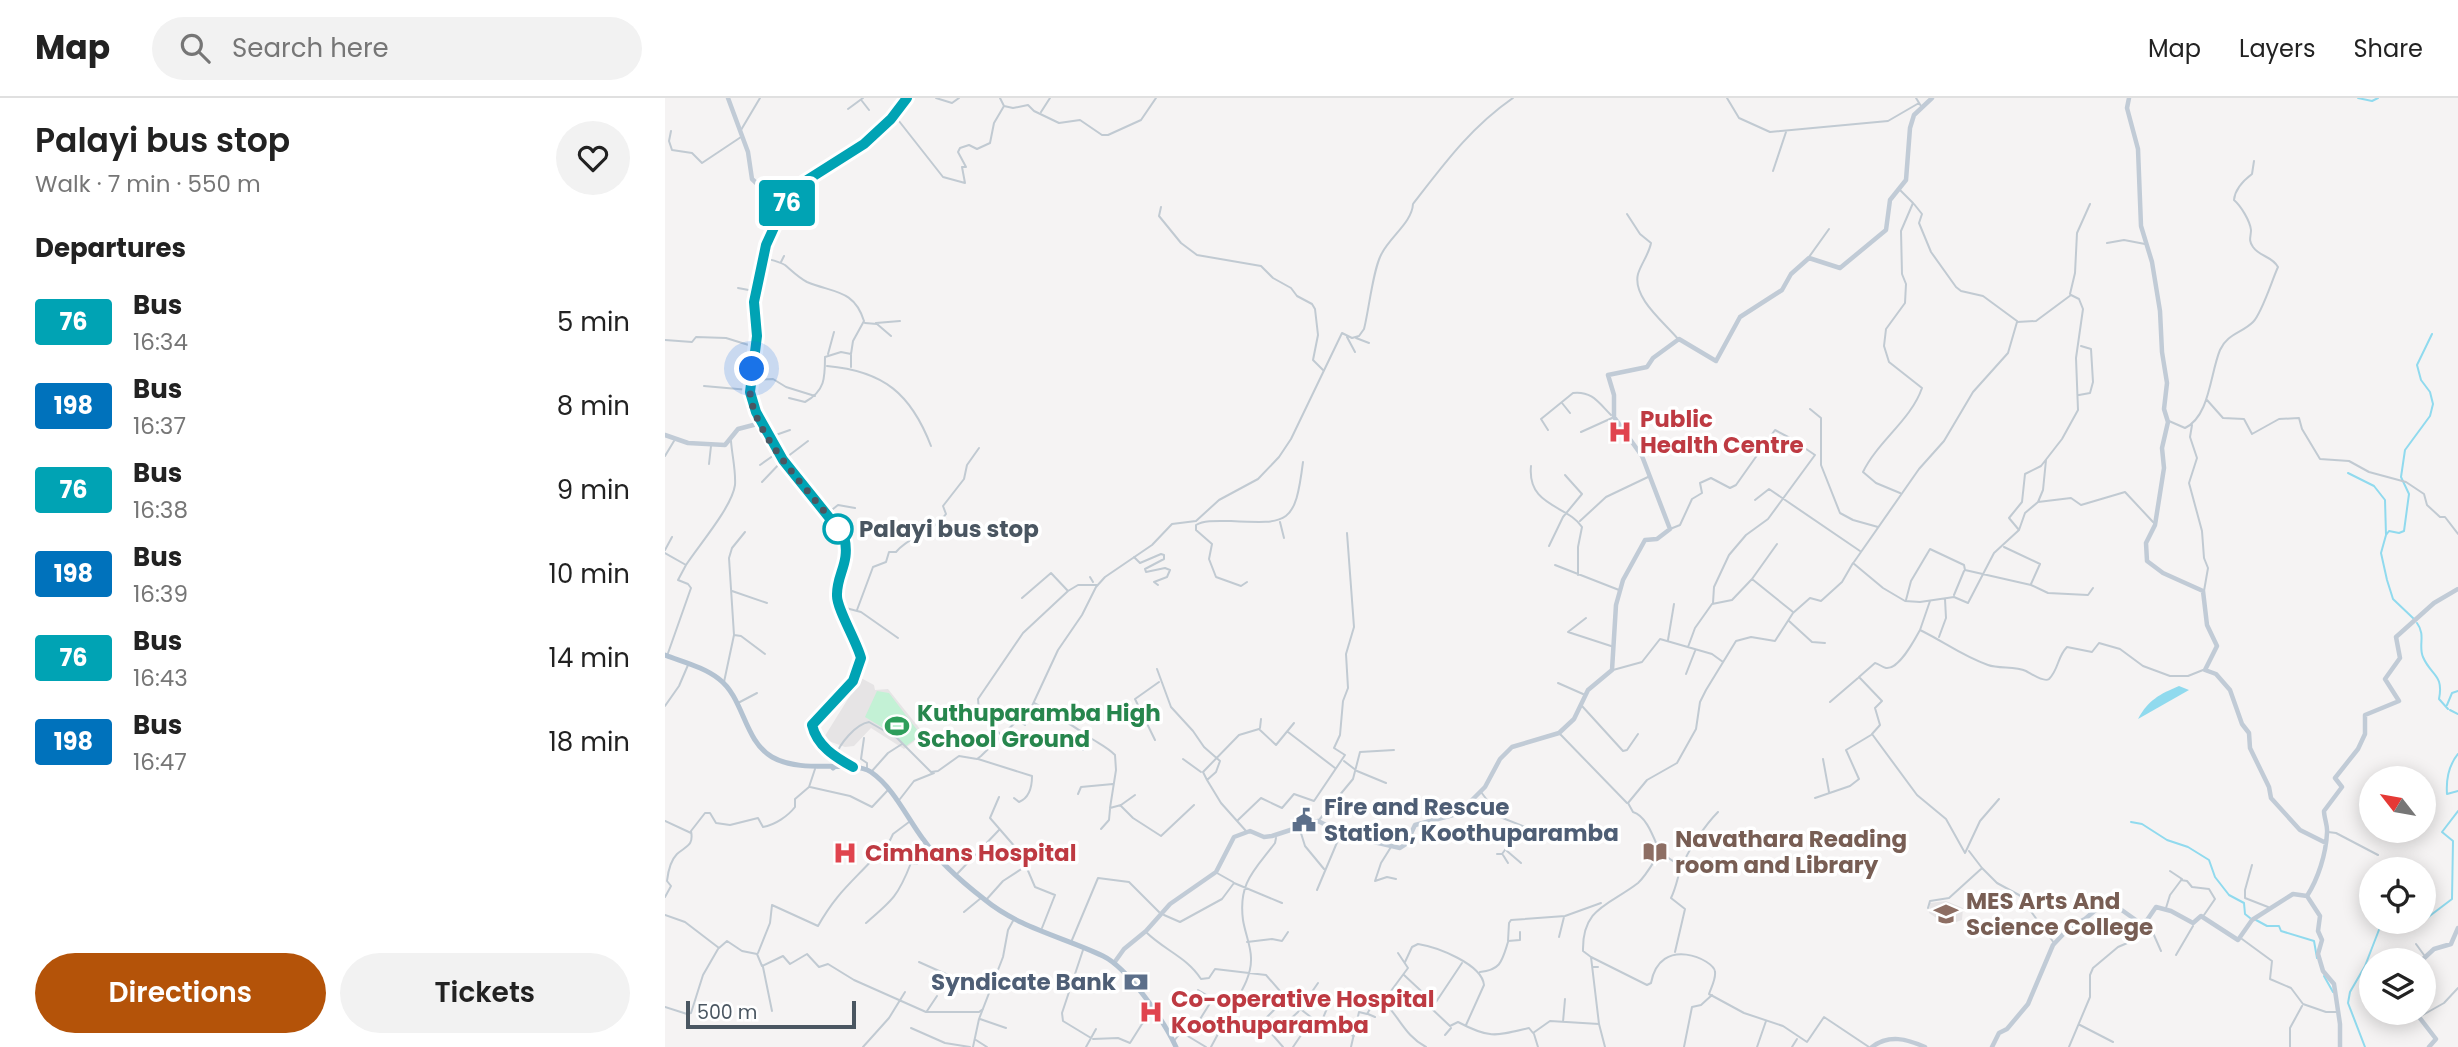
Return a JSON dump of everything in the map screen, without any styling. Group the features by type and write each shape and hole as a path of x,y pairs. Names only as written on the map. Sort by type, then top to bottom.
{"main road":[{"path":"728,98 748,152 752,179 773,199 785,206"},
{"path":"907,98 894,115 864,144 804,182 785,206 774,226 763,257 756,291 756,348 750,390 761,424 783,460 844,536 845,564 837,597 861,658 853,681 812,725 820,743 838,759 869,772 888,790 930,848 984,899 1040,933 1114,963 1154,1012 1175,1044"},
{"path":"1114,963 1123,949 1146,931 1180,895 1216,872 1231,840 1247,832 1264,836 1275,835 1318,821 1341,833 1391,846 1404,846 1415,825 1453,815 1481,792 1500,758 1512,747 1559,733 1574,719 1585,695 1612,670 1615,647 1613,623 1620,591 1645,540 1658,538 1670,528 1639,451 1613,417 1614,395 1609,374 1647,367 1653,358 1679,339 1716,361 1740,317 1782,290 1791,274 1808,258 1834,268 1843,267 1886,230 1891,200 1906,180 1910,128 1914,115 1920,104 1931,98"},
{"path":"2129,98 2127,108 2138,149 2141,226 2160,311 2167,383 2164,406 2168,421 2162,448 2164,468 2155,525 2148,535 2147,561 2163,573 2203,592 2207,625 2217,646 2205,670 2216,674 2230,690 2242,724 2249,733 2252,754 2269,787 2271,798 2300,830 2326,843"},
{"path":"665,435 674,440 725,445 738,429 761,424"},
{"path":"2307,896 2315,881 2326,843 2324,811 2342,787 2335,778 2358,750 2365,734 2365,715 2399,701 2385,679 2400,658 2396,637 2434,603 2458,589"},
{"path":"666,656 710,673 723,683 763,750 782,761 815,768 853,767"},
{"path":"836,768 838,759"},
{"path":"1992,1047 1999,1033 2007,1029 2028,1004 2039,982 2047,953 2054,944 2070,927 2085,919 2105,902 2109,901 2143,923 2156,907 2191,922 2203,916 2235,939 2241,938 2252,920 2293,894 2307,896 2320,916 2318,931 2322,940 2318,954 2323,971 2334,984 2340,1047"},
{"path":"2436,948 2451,944 2458,928"},
{"path":"2426,1025 2436,1039 2429,1047"},
{"path":"1870,1047 1887,1039 1909,1040 1925,1047"}],"street":[{"path":"671,131 670,146 675,152 692,153 702,163 741,133 761,98"},
{"path":"936,98 952,103 959,98"},
{"path":"1000,98 1004,106"},
{"path":"1041,113 1049,98"},
{"path":"1004,106 1018,108 1025,105 1059,123 1080,120 1102,135 1108,135 1141,120 1156,98"},
{"path":"1355,337 1365,325 1380,256 1403,228 1413,204 1447,164 1449,156 1464,138 1497,107 1513,98"},
{"path":"1727,98 1739,118 1769,131 1786,132 1888,121 1920,104 1916,98"},
{"path":"848,109 862,99 869,110"},
{"path":"894,115 943,177 965,183 962,167 966,167 958,152 960,148 969,145 977,149 990,143 994,123 1004,106"},
{"path":"1773,171 1786,132"},
{"path":"666,148 670,146"},
{"path":"2203,592 2208,568 2189,481 2197,458 2190,437 2192,424 2205,408 2208,385 2221,348 2238,330 2254,321 2278,267 2271,258 2253,248 2249,239 2251,228 2235,200 2235,194 2245,178 2252,174 2254,162"},
{"path":"1899,189 1922,214 1919,223 1922,234 1952,283 1961,291 1983,296 2017,322 2036,321 2071,295 2078,251 2077,233 2090,204"},
{"path":"1902,495 1876,483 1863,471 1910,411 1921,387 1889,362 1884,346 1887,329 1905,303 1901,231 1913,203"},
{"path":"1161,207 1159,216 1181,243 1197,255 1261,266 1273,278 1291,288 1297,296 1312,304 1318,335 1313,359 1324,371"},
{"path":"1627,214 1640,234 1651,243 1638,274 1640,290 1652,311 1679,339"},
{"path":"1808,258 1829,229"},
{"path":"2107,243 2124,240 2146,244"},
{"path":"780,262 784,256"},
{"path":"763,257 780,262 807,282 831,288 858,305 864,323 853,341 851,368"},
{"path":"738,288 756,291"},
{"path":"2019,530 2009,517 2022,502 2025,474 2041,466 2078,410 2076,358 2083,306 2079,299 2071,295"},
{"path":"864,323 900,321"},
{"path":"1628,803 1647,780 1677,764 1696,729 1700,702 1736,641 1751,637 1775,641 1793,613 1808,599 1821,601 1842,582 1919,469 1944,440 1973,391 2008,353 2017,322"},
{"path":"875,323 891,336"},
{"path":"789,398 805,402 816,396 824,383 824,360 828,356 834,332"},
{"path":"1247,582 1241,586 1216,577 1209,559 1212,544 1196,530 1197,522 1219,500 1258,479 1279,457 1291,439 1342,332 1355,352"},
{"path":"1346,336 1369,343"},
{"path":"665,340 692,342 696,337 726,338 756,348"},
{"path":"2078,396 2089,393 2093,382 2091,349 2079,346"},
{"path":"828,356 841,352 851,354"},
{"path":"826,366 851,368 896,388 918,417 931,446"},
{"path":"751,380 773,379 786,387 816,396"},
{"path":"703,386 750,390"},
{"path":"1549,430 1541,419 1573,393 1588,394 1596,398 1613,417 1581,432"},
{"path":"2206,400 2223,418 2244,419 2252,434 2280,419 2299,418 2304,435 2320,459 2349,461 2369,472 2406,482 2424,494 2427,505 2440,517 2445,517 2458,534"},
{"path":"1562,402 1570,413"},
{"path":"1810,409 1821,418 1820,458 1840,513 1853,520 1879,527"},
{"path":"2168,421 2180,427 2192,424"},
{"path":"769,438 790,430"},
{"path":"1670,528 1680,525 1692,499 1702,494 1700,483 1711,478 1730,488 1736,485 1775,430 1820,458"},
{"path":"665,456 674,440"},
{"path":"666,656 691,588 678,580 723,515 733,493 735,474 730,440"},
{"path":"762,482 783,460 808,441"},
{"path":"709,464 711,444"},
{"path":"857,610 871,570 886,562 889,552 896,552 901,546 925,534 946,514 944,504 964,479 967,465 979,448"},
{"path":"760,465 778,452"},
{"path":"1688,648 1700,620 1713,603 1714,587 1729,555 1746,535 1768,519 1815,455"},
{"path":"1853,563 1883,588 1905,601 1954,597 1968,603 1994,554 2019,530 2025,513 2038,502 2043,490 2046,459"},
{"path":"977,759 1034,703 1058,650 1098,585 1152,545 1173,524 1220,521 1266,524 1280,521 1295,507 1303,462"},
{"path":"1531,466 1531,479 1541,496 1550,506 1579,522 1583,532 1578,547 1578,575"},
{"path":"1549,546 1565,514 1582,494 1565,475"},
{"path":"1579,522 1621,488 1650,476"},
{"path":"1755,500 1769,489 1860,552"},
{"path":"2038,502 2071,498 2081,505 2125,492 2155,525"},
{"path":"826,515 838,505 855,508"},
{"path":"1280,521 1284,538"},
{"path":"723,683 734,635 729,558 732,548 744,532"},
{"path":"1238,820 1261,798 1282,808 1294,794 1314,801 1342,760 1344,753 1334,748 1340,734 1343,701 1348,688 1346,654 1354,627 1347,533"},
{"path":"672,537 665,551 686,565"},
{"path":"1713,603 1732,600 1752,579 1777,544"},
{"path":"2003,547 2040,564 2031,585"},
{"path":"1905,601 1911,581 1928,549 1964,565 1965,570 1954,597"},
{"path":"1134,557 1140,563 1164,555 1164,559 1145,569 1146,572 1165,568 1170,570 1167,576 1154,582 1159,585"},
{"path":"1555,565 1620,591"},
{"path":"1965,570 2031,585 2048,593 2088,595 2093,588"},
{"path":"1022,598 1051,573 1068,591"},
{"path":"1090,577 1098,585"},
{"path":"1752,579 1793,613"},
{"path":"1002,736 979,710 978,699 1023,633 1068,591 1079,585 1094,583"},
{"path":"731,591 767,603"},
{"path":"1938,638 1947,612 1944,598"},
{"path":"1829,702 1875,663 1891,667 1909,651 1920,630 1930,600"},
{"path":"1668,640 1674,604"},
{"path":"841,607 857,610 898,638"},
{"path":"1585,618 1568,632 1615,647"},
{"path":"1788,620 1812,642 1825,643"},
{"path":"1920,630 1971,659 2025,670 2046,681 2057,669 2059,656 2067,647 2092,653 2097,644 2109,644 2132,655 2138,663 2172,676 2188,676 2205,670"},
{"path":"734,635 741,636 765,654"},
{"path":"1612,670 1642,662 1658,640 1668,640 1712,654 1724,662"},
{"path":"1686,674 1695,650"},
{"path":"2145,666 2146,661"},
{"path":"665,706 679,686 688,664"},
{"path":"1157,669 1171,707 1204,747 1221,762 1216,772 1207,780"},
{"path":"1815,798 1850,786 1859,779 1846,750 1872,734 1880,725 1875,708 1882,701 1859,677"},
{"path":"1155,740 1135,699 1160,682"},
{"path":"1558,683 1585,695"},
{"path":"737,703 757,693"},
{"path":"1034,703 1080,729 1089,738 1105,745 1115,755 1109,820 1101,829"},
{"path":"1582,706 1623,751 1627,750 1639,734"},
{"path":"1259,729 1261,719"},
{"path":"1017,720 1025,726"},
{"path":"838,759 839,747 863,723 869,722 888,731 935,773"},
{"path":"1259,729 1276,745 1294,723"},
{"path":"1202,773 1239,735 1259,729"},
{"path":"1288,733 1336,769"},
{"path":"1559,733 1628,803 1633,812 1638,813 1645,821 1660,852 1681,867"},
{"path":"1872,734 1917,795 1945,819 1964,852 1968,850 1973,854 1997,883 2019,895 2054,944"},
{"path":"864,738 861,759 867,763 869,772"},
{"path":"1083,750 1089,738"},
{"path":"869,772 888,753 902,744"},
{"path":"1318,821 1357,771 1356,759 1360,752 1394,750"},
{"path":"897,802 912,783 935,773 959,756 1032,776 1027,796 1019,802 1014,798"},
{"path":"1183,759 1202,773 1219,800 1247,832"},
{"path":"1823,759 1829,793"},
{"path":"1342,760 1357,771 1386,783"},
{"path":"665,897 671,886 667,881 666,870 678,854 686,849 697,823 708,812 716,823 730,825 758,818 763,827 768,826 787,817 795,807 795,799 809,787 815,768"},
{"path":"1078,794 1078,790 1084,786 1113,784"},
{"path":"809,787 850,796 872,807 888,790"},
{"path":"1481,792 1500,817 1523,827 1562,836"},
{"path":"1110,808 1121,805 1135,795"},
{"path":"999,797 990,818 1016,848 1035,887 1055,895 1040,933"},
{"path":"1968,850 1976,828 1999,799"},
{"path":"1121,805 1133,818 1159,836 1194,805"},
{"path":"1675,953 1685,909 1671,898 1680,880 1681,867 1703,827 1718,812"},
{"path":"665,821 692,834"},
{"path":"772,1011 757,954 770,923 769,913 774,904 820,925 829,905 874,858 881,859 893,834 909,822"},
{"path":"1300,827 1305,846 1325,869"},
{"path":"1503,855 1523,827"},
{"path":"956,874 999,830"},
{"path":"2327,832 2378,855"},
{"path":"1317,890 1341,833"},
{"path":"1211,1047 1240,995 1251,958 1243,917 1244,889 1256,864 1275,842 1275,835"},
{"path":"989,842 997,851"},
{"path":"1391,846 1375,881 1387,877 1396,879"},
{"path":"866,923 893,900 906,880 911,863 917,864 930,848"},
{"path":"1506,850 1521,863"},
{"path":"1405,962 1412,947 1418,944 1441,949 1479,972 1493,971 1500,966 1511,920 1565,916 1616,898 1638,883 1660,852"},
{"path":"1497,854 1503,855 1508,863"},
{"path":"2252,865 2245,898 2271,908"},
{"path":"964,912 1026,866"},
{"path":"1929,908 1930,901 1949,898 1982,868"},
{"path":"2171,871 2196,888 2209,888 2215,899 2203,916"},
{"path":"1216,872 1244,889 1258,891 1282,903"},
{"path":"1070,944 1098,878 1129,882 1161,914 1180,922 1222,899 1234,883"},
{"path":"2165,909 2170,895 2182,880"},
{"path":"1602,903 1589,921 1583,936 1583,951 1591,957 1647,985 1651,984 1658,963 1665,956 1675,953 1698,958 1716,971 1709,994 1735,1009 1783,1026 1807,1042 1824,1017 1870,1047"},
{"path":"665,915 685,922 719,948"},
{"path":"1559,937 1565,916"},
{"path":"911,1028 945,1042 972,1047 1014,918"},
{"path":"2176,955 2196,921"},
{"path":"2069,1047 2090,998 2090,975 2093,968 2117,947 2132,941 2143,923 2153,933 2161,951"},
{"path":"1146,931 1161,946 1186,959 1201,979 1209,978 1215,969 1266,975 1286,998 1320,1023 1354,1035"},
{"path":"1247,942 1282,940 1288,932"},
{"path":"1508,941 1520,940 1521,932"},
{"path":"2241,938 2272,961 2270,979 2291,988 2303,1004 2326,1012 2338,1012"},
{"path":"665,1007 691,1013 703,975 719,948 726,942 741,951 757,954"},
{"path":"2416,943 2418,948"},
{"path":"1084,949 1062,1013 1063,1021 1091,1039 1118,1038 1134,1047"},
{"path":"1382,1000 1392,992 1408,968 1398,953"},
{"path":"762,966 783,956 790,964 809,954 819,967 830,964 854,981 926,1012 979,1012 983,1009"},
{"path":"1591,957 1599,1024 1605,1047"},
{"path":"919,962 957,979 994,982"},
{"path":"1452,1026 1432,1009 1463,962"},
{"path":"1591,967 1598,967"},
{"path":"1466,1026 1484,985 1479,972"},
{"path":"1405,975 1434,1003"},
{"path":"1273,1035 1300,1009 1318,983"},
{"path":"2436,1007 2444,1003 2458,988"},
{"path":"1198,990 1231,1009"},
{"path":"863,1047 905,992"},
{"path":"1684,1047 1692,1007 1701,1005 1712,995"},
{"path":"926,1012 937,996"},
{"path":"1226,1019 1254,1030 1286,998"},
{"path":"1197,1024 1213,999"},
{"path":"1367,1014 1376,999 1382,1000 1394,1012 1409,1037 1426,1047"},
{"path":"1563,1023 1565,999"},
{"path":"1320,1023 1330,1001"},
{"path":"2290,1047 2290,1028 2303,1004"},
{"path":"1130,1043 1142,1024 1154,1012"},
{"path":"1351,1047 1359,1013 1375,1017"},
{"path":"1293,1047 1313,1018"},
{"path":"979,1019 1006,1028"},
{"path":"1757,1047 1766,1020"},
{"path":"1175,1044 1186,1021 1219,1032"},
{"path":"1533,1033 1550,1021 1599,1024"},
{"path":"1445,1035 1458,1022 1499,1036 1529,1028 1538,1047"},
{"path":"1262,1023 1283,1047"},
{"path":"2079,1024 2113,1042"},
{"path":"1086,1047 1096,1029"},
{"path":"1181,1032 1206,1047"},
{"path":"1792,1047 1798,1038"},
{"path":"975,1039 987,1047"}],"shaded area":[{"path":"861,678 874,685 875,690 888,689 924,734 904,749 871,728 854,746 845,747 823,739"},
{"name":"MES Arts And Science College","path":"1946,901 1963,908 1962,920 1947,925 1929,913 1930,903"}],"green space":[{"name":"Kuthuparamba High School Ground","path":"877,691 889,693 921,735 906,746 895,735 865,717"}],"water":[{"path":"2179,686 2189,690 2138,719 2155,698"}],"waterway":[{"path":"2358,98 2372,101 2378,98"},
{"path":"2386,535 2389,531 2404,531 2409,494 2401,477 2405,450 2430,416 2433,404 2417,365 2432,334"},
{"path":"2348,473 2374,486 2385,500 2386,535 2381,553 2387,580 2393,599 2414,619"},
{"path":"2417,623 2421,632 2423,657 2440,685 2439,699 2448,709"},
{"path":"2447,705 2452,693 2458,691"},
{"path":"2450,710 2458,714"},
{"path":"2458,754 2449,773 2447,794 2458,791"},
{"path":"2436,911 2452,899 2453,841 2442,832 2458,811"},
{"path":"2131,822 2142,824 2167,840 2188,847 2209,860 2215,877 2229,895 2244,903 2245,914 2250,918"},
{"path":"2256,920 2267,926 2279,926 2281,931 2314,941 2317,958"},
{"path":"2365,1047 2348,1003 2350,992 2365,966 2377,934"},
{"path":"2324,976 2333,992"}],"bus line":[{"name":"76","path":"853,767 827,750 814,734 812,725 853,681 861,658 837,597 844,571 846,545 844,536 783,460 756,412 750,392 757,336 754,302 766,245 782,210 804,182 864,144 891,119 907,98"}],"place":[{"name":"Public Health Centre","path":"1620,432"},
{"name":"Palayi bus stop","path":"838,529"},
{"name":"Kuthuparamba High School Ground","path":"897,726"},
{"name":"Fire and Rescue Station, Koothuparamba","path":"1304,820"},
{"name":"Navathara Reading room and Library","path":"1655,852"},
{"name":"Cimhans Hospital","path":"845,853"},
{"name":"MES Arts And Science College","path":"1946,914"},
{"name":"Syndicate Bank","path":"1136,982"},
{"name":"Co-operative Hospital Koothuparamba","path":"1151,1012"}],"route":[{"path":"752,369 750,392 761,424 783,460 838,529"}]}
